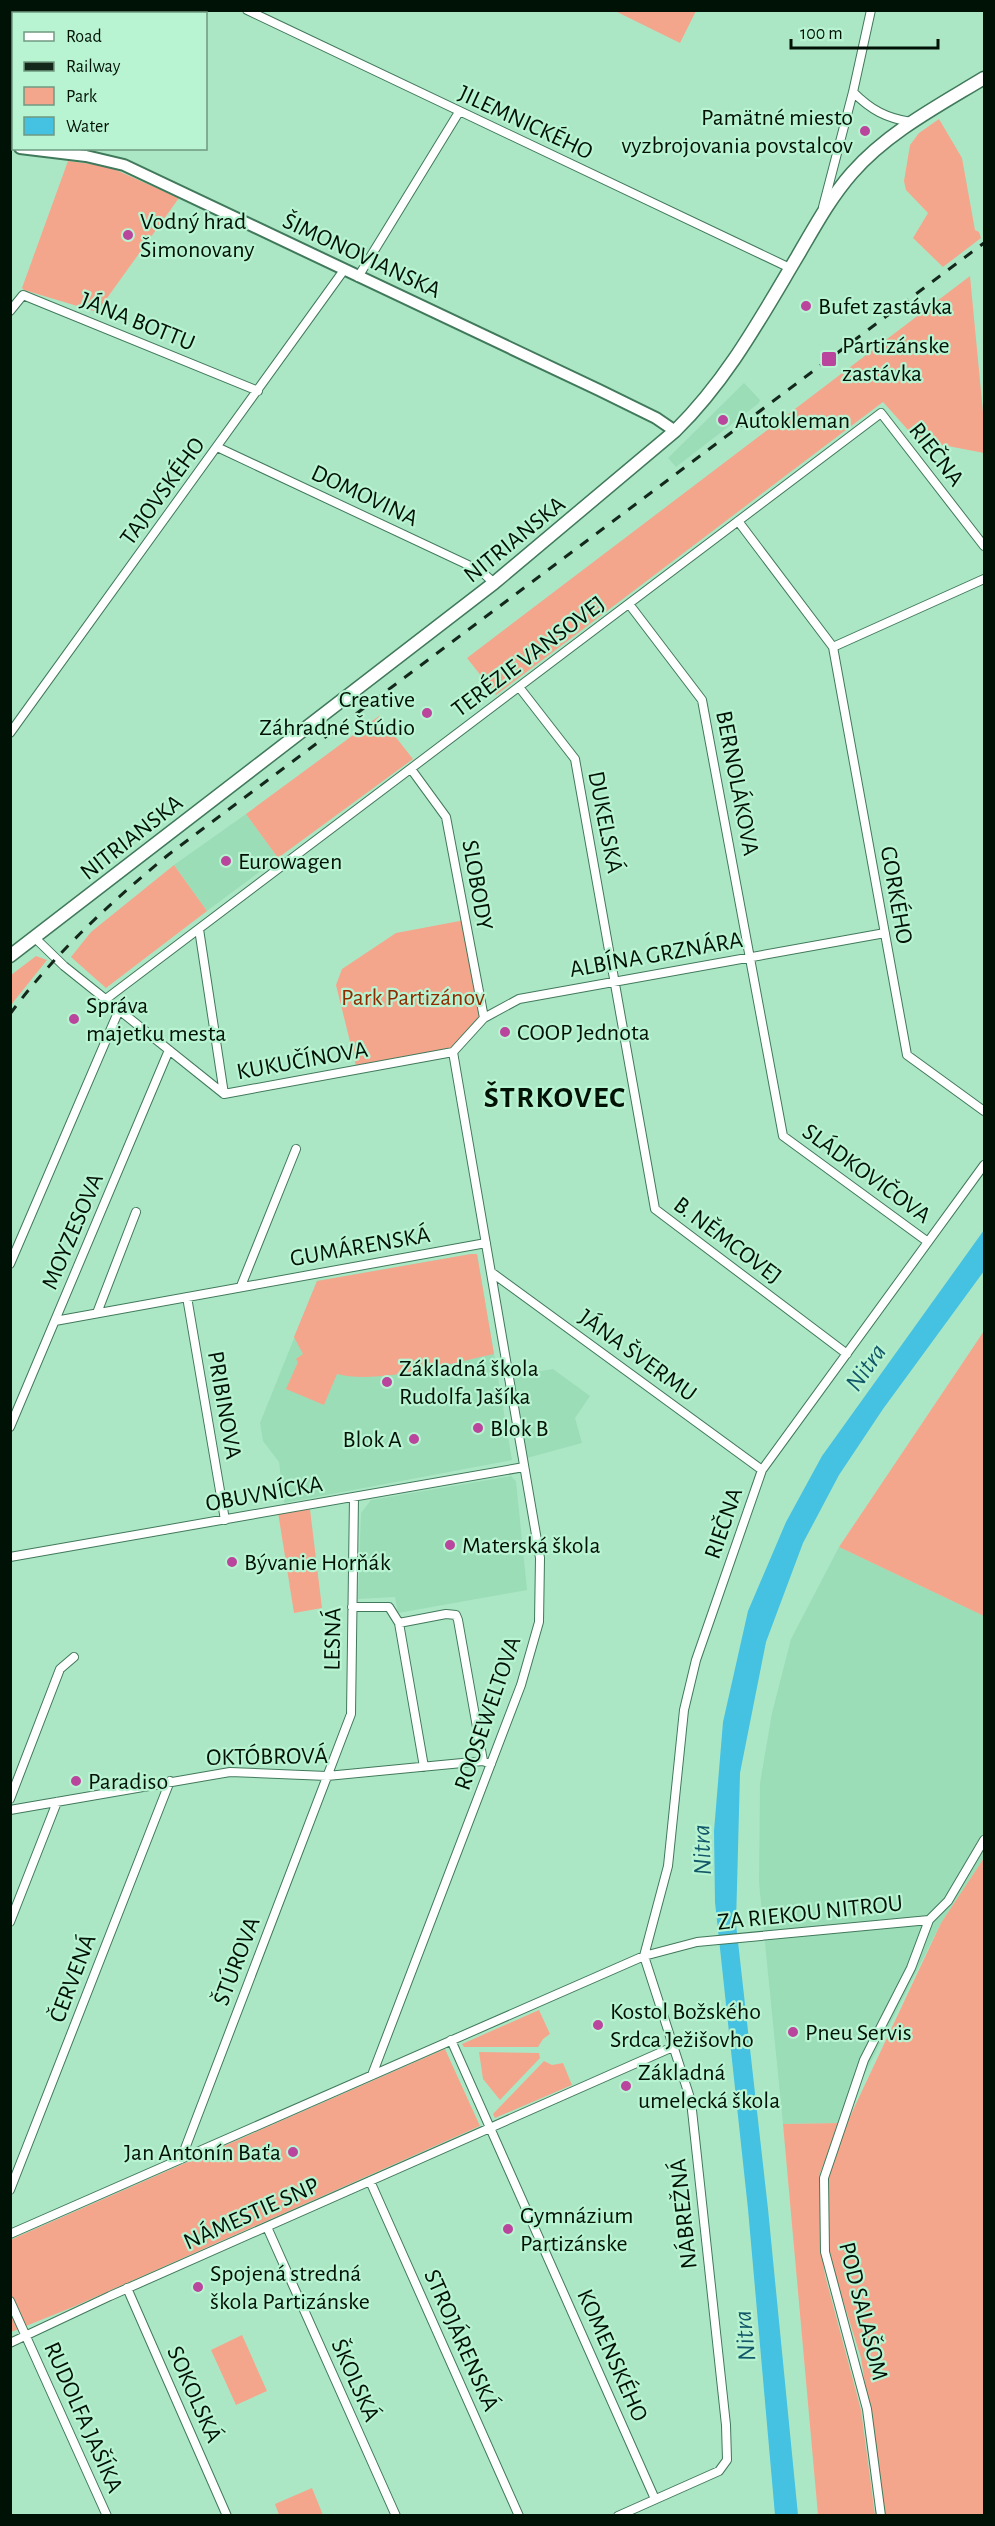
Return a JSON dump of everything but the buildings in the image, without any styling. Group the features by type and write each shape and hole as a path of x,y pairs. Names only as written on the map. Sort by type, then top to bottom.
{"main road":[{"name":"NITRIANSKA","path":"10,956 494,583 675,431 721,380 821,216 866,159 911,122 984,78"}],"street":[{"name":"JILEMNICKÉHO","path":"247,10 790,268"},
{"path":"821,216 853,92 871,10"},
{"path":"853,92 869,108 888,119 911,122"},
{"path":"358,277 459,112"},
{"name":"ŠIMONOVIANSKA","path":"36,150 86,156 124,165 599,390 656,418 675,431"},
{"name":"TAJOVSKÉHO","path":"10,733 14,722 258,391 344,270"},
{"name":"JÁNA BOTTU","path":"10,311 23,295 258,391"},
{"name":"TERÉZIE VANSOVEJ","path":"105,999 881,413"},
{"name":"RIEČNA","path":"881,413 984,546"},
{"name":"DOMOVINA","path":"217,447 481,571 494,583"},
{"name":"GORKÉHO","path":"738,521 833,647 907,1055 984,1111"},
{"path":"833,647 984,579"},
{"name":"BERNOLÁKOVA","path":"628,604 702,700 750,957"},
{"name":"DUKELSKÁ","path":"519,687 575,759 616,981"},
{"name":"SLOBODY","path":"411,769 446,817 484,1018"},
{"path":"199,929 224,1094"},
{"name":"ALBÍNA GRZNÁRA","path":"453,1052 484,1018 519,999 885,933"},
{"name":"KUKUČÍNOVA","path":"34,937 64,966 224,1094 453,1052"},
{"name":"SLÁDKOVIČOVA","path":"750,957 783,1136 928,1242"},
{"name":"B. NĚMCOVEJ","path":"616,981 655,1209 847,1354"},
{"path":"10,1264 119,1010"},
{"name":"MOYZESOVA","path":"10,1427 170,1050"},
{"name":"ROOSEWELTOVA","path":"372,2075 487,1763 521,1685 539,1622 540,1558 453,1052"},
{"name":"GUMÁRENSKÁ","path":"241,1286 296,1149"},
{"name":"RIEČNA","path":"644,1956 668,1866 686,1700 696,1660 762,1470 984,1165"},
{"path":"97,1314 136,1212"},
{"name":"GUMÁRENSKÁ","path":"55,1321 486,1243"},
{"name":"JÁNA ŠVERMU","path":"491,1272 762,1470"},
{"name":"PRIBINOVA","path":"187,1297 225,1520"},
{"name":"OBUVNÍCKA","path":"10,1557 524,1467"},
{"name":"LESNÁ","path":"327,1776 351,1714 354,1497"},
{"path":"352,1607 389,1607 399,1623 424,1767"},
{"path":"399,1623 446,1614 456,1615 487,1763"},
{"path":"10,1799 60,1669 74,1657"},
{"name":"OKTÓBROVÁ","path":"10,1810 230,1772 327,1776 487,1763"},
{"name":"ŠTÚROVA","path":"181,2159 327,1776"},
{"name":"ČERVENÁ","path":"10,2190 170,1781"},
{"path":"10,1922 57,1802"},
{"path":"929,1920 948,1901 984,1840"},
{"name":"ZA RIEKOU NITROU","path":"644,1956 697,1942 929,1920"},
{"name":"POD SALAŠOM","path":"881,2516 867,2409 825,2252 824,2178 864,2060 911,1968 929,1920"},
{"path":"10,2234 644,1956"},
{"name":"NÁBREŽNÁ","path":"644,1956 691,2101 726,2425 727,2460 719,2471 655,2499"},
{"path":"451,2040 492,2128"},
{"name":"NÁMESTIE SNP","path":"10,2343 127,2288 675,2046"},
{"name":"KOMENSKÉHO","path":"492,2128 655,2499"},
{"name":"STROJÁRENSKÁ","path":"370,2181 519,2516"},
{"name":"ŠKOLSKÁ","path":"267,2227 396,2516"},
{"name":"SOKOLSKÁ","path":"127,2288 227,2516"},
{"path":"10,2301 26,2335"},
{"name":"RUDOLFA JAŠÍKA","path":"26,2335 107,2516"},
{"path":"618,2516 655,2499"}],"shaded area":[{"name":"Autokleman","path":"744,383 760,400 759,403 676,467 668,458"},
{"name":"Eurowagen","path":"246,814 278,858 207,911 174,865"},
{"name":"Základná škola Rudolfa Jašíka","path":"477,1254 512,1460 284,1503 279,1462 263,1441 260,1423 317,1281"},
{"path":"553,1369 590,1396 575,1418 582,1443 527,1458 513,1376"},
{"name":"Materská škola","path":"511,1476 516,1481 527,1590 398,1613 395,1597 358,1599 361,1513 371,1500"},
{"path":"839,1547 984,1616 984,1858 941,1923 840,2123 783,2124 759,1883 760,1783 772,1713 791,1639"}],"green space":[{"path":"615,11 696,11 680,43"},
{"path":"939,119 962,158 975,230 979,232 981,238 943,267 913,238 928,213 906,190 904,181 910,145 919,133"},
{"path":"68,161 107,166 179,198 97,312 22,288"},
{"path":"970,276 984,423 984,453 917,440 883,402 496,695 467,658"},
{"path":"379,716 413,759 278,858 246,814"},
{"path":"174,865 207,911 106,988 71,957 91,932"},
{"name":"Park Partizánov","path":"465,920 484,1018 453,1052 357,1070 336,985 342,969 396,933"},
{"path":"36,956 47,960 11,1005 11,975"},
{"path":"477,1254 494,1354 393,1375 353,1377 337,1374 324,1405 286,1389 298,1362 296,1359 303,1354 294,1337 317,1281"},
{"path":"984,1331 984,1616 839,1547"},
{"path":"309,1501 322,1608 294,1613 277,1506"},
{"path":"984,1858 984,2515 885,2515 861,2358 830,2259 827,2179 846,2125 941,1923"},
{"path":"539,2010 550,2034 538,2047 464,2047 462,2044"},
{"path":"445,2049 480,2126 73,2307 11,2332 10,2240"},
{"path":"479,2052 539,2053 540,2058 500,2100 483,2079"},
{"path":"544,2061 552,2065 563,2063 572,2085 495,2118 493,2114"},
{"path":"840,2123 820,2173 821,2250 825,2275 861,2410 875,2515 818,2515 783,2124"},
{"path":"242,2335 267,2391 236,2405 211,2350"},
{"path":"312,2488 323,2515 279,2515 275,2504"}],"water":[{"path":"984,1230 984,1271 883,1409 839,1475 803,1543 766,1642 740,1773 736,1924 768,2209 798,2515 775,2515 748,2209 715,1902 714,1831 723,1722 748,1611 786,1522 822,1456"}],"railway":[{"path":"10,1014 64,950 168,855 984,243"}],"place":[{"name":"Pamätné miesto vyzbrojovania povstalcov","path":"865,131"},
{"name":"Vodný hrad Šimonovany","path":"128,235"},
{"name":"Bufet zastávka","path":"806,306"},
{"name":"Partizánske zastávka","path":"829,359"},
{"name":"Autokleman","path":"723,420"},
{"name":"Creative Záhradné Štúdio","path":"427,713"},
{"name":"Eurowagen","path":"226,861"},
{"name":"Správa majetku mesta","path":"74,1019"},
{"name":"COOP Jednota","path":"505,1032"},
{"name":"Základná škola Rudolfa Jašíka","path":"387,1382"},
{"name":"Blok B","path":"478,1428"},
{"name":"Blok A","path":"414,1439"},
{"name":"Materská škola","path":"450,1545"},
{"name":"Bývanie Horňák","path":"232,1562"},
{"name":"Paradiso","path":"76,1781"},
{"name":"Kostol Božského Srdca Ježišovho","path":"598,2025"},
{"name":"Pneu Servis","path":"793,2032"},
{"name":"Základná umelecká škola","path":"626,2086"},
{"name":"Jan Antonín Baťa","path":"293,2152"},
{"name":"Gymnázium Partizánske","path":"508,2229"},
{"name":"Spojená stredná škola Partizánske","path":"198,2287"}],"district":[{"name":"ŠTRKOVEC","path":"555,1097"}],"water label":[{"name":"Nitra","path":"865,1367"},
{"name":"Nitra","path":"701,1850"},
{"name":"Nitra","path":"744,2336"}]}
